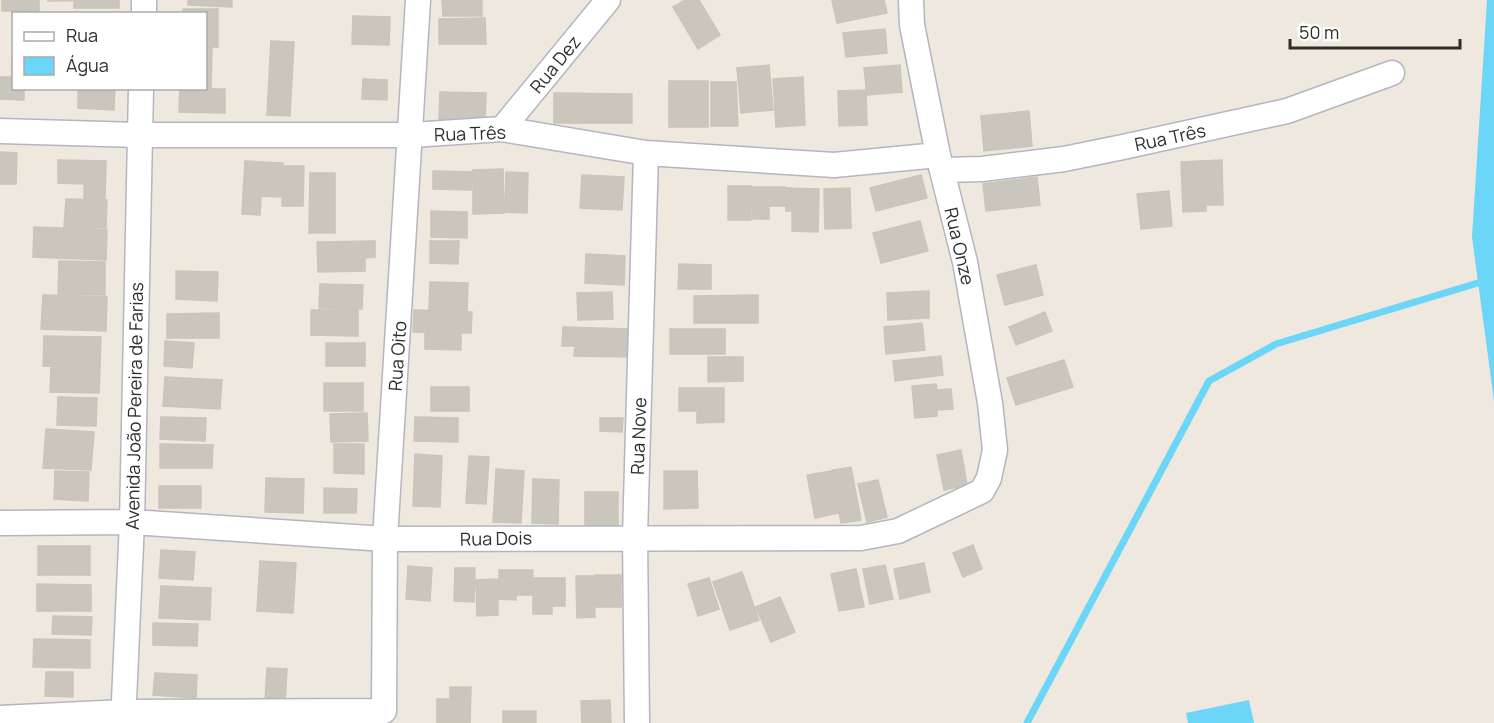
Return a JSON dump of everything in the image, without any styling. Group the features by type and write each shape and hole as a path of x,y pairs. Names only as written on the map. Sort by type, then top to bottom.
{"street":[{"name":"Rua Oito","path":"393,717 385,540 412,135 418,0"},
{"name":"Rua Dez","path":"502,129 608,0"},
{"name":"Rua Onze","path":"911,0 912,25 940,162 965,262 990,403 995,450 989,478 982,491"},
{"name":"Rua Três","path":"0,131 139,135 412,135 502,129 646,153 834,165 940,162 982,169 1064,159 1287,111 1392,73"},
{"name":"Avenida João Pereira de Farias","path":"124,717 132,522 141,90"},
{"name":"Rua Nove","path":"637,721 635,537 646,153"},
{"name":"Rua Dois","path":"0,523 132,522 385,540 635,537 861,538 898,531 982,491"},
{"path":"0,718 393,717"}],"water":[{"path":"1487,0 1494,0 1494,401 1472,237"},
{"path":"1249,700 1254,723 1188,723 1186,713"}],"building":[{"path":"2,0 39,0 39,11 2,11"},
{"path":"119,0 119,8 74,8 74,1 47,1"},
{"path":"188,0 232,0 232,7 188,5"},
{"path":"442,0 482,0 482,16 443,16"},
{"path":"685,0 699,0 720,35 698,49 673,7"},
{"path":"832,0 884,0 887,13 837,23"},
{"path":"183,9 218,9 218,47 207,46 207,12 183,12"},
{"path":"353,16 390,17 389,45 352,44"},
{"path":"485,18 486,44 439,44 439,19"},
{"path":"885,29 887,53 846,57 843,33"},
{"path":"271,41 294,42 290,116 267,115"},
{"path":"207,47 212,47 211,89 225,89 225,113 179,112 180,90 207,90"},
{"path":"769,65 773,110 741,113 737,68"},
{"path":"900,65 902,92 867,95 864,68"},
{"path":"0,77 12,77 12,90 24,90 24,100 0,99"},
{"path":"803,77 805,125 776,127 773,79"},
{"path":"363,79 387,80 387,100 362,99"},
{"path":"669,81 708,81 708,127 669,127"},
{"path":"711,82 736,82 738,126 711,126"},
{"path":"78,90 115,90 114,110 78,108"},
{"path":"866,90 867,125 839,126 838,91"},
{"path":"440,92 486,93 485,123 439,122"},
{"path":"554,93 632,94 632,123 554,123"},
{"path":"1029,111 1032,146 984,151 981,116"},
{"path":"0,152 17,153 16,184 0,184"},
{"path":"58,160 106,161 105,200 84,199 84,184 58,183"},
{"path":"1222,160 1223,205 1206,205 1206,211 1183,212 1181,162"},
{"path":"245,161 283,163 281,197 261,196 260,215 242,214"},
{"path":"283,166 304,166 303,206 282,206"},
{"path":"503,169 504,213 473,214 473,170"},
{"path":"433,171 472,172 471,190 433,189"},
{"path":"506,172 528,173 527,213 505,212"},
{"path":"310,173 335,173 335,233 309,233"},
{"path":"582,175 624,177 622,210 580,208"},
{"path":"921,175 927,198 876,211 870,188"},
{"path":"1037,177 1040,205 986,211 983,184"},
{"path":"728,186 751,186 751,220 728,220"},
{"path":"752,187 785,187 785,206 769,206 769,219 753,219"},
{"path":"786,188 819,189 818,232 792,231 792,211 786,211"},
{"path":"850,188 851,228 825,229 824,189"},
{"path":"1169,191 1172,226 1141,229 1137,194"},
{"path":"66,199 107,200 106,228 64,227"},
{"path":"431,211 467,212 467,238 431,237"},
{"path":"920,221 928,251 881,263 873,233"},
{"path":"34,227 107,230 106,260 33,257"},
{"path":"375,241 375,257 365,258 365,271 318,272 317,242"},
{"path":"430,241 459,241 458,264 430,263"},
{"path":"586,254 625,256 624,285 585,283"},
{"path":"59,261 105,262 105,295 58,294"},
{"path":"679,264 711,265 711,289 678,289"},
{"path":"1036,265 1043,295 1005,305 997,275"},
{"path":"176,271 218,272 217,301 176,299"},
{"path":"430,282 468,283 467,311 429,310"},
{"path":"320,284 363,285 362,309 319,308"},
{"path":"929,291 929,318 888,320 887,293"},
{"path":"612,292 613,319 578,320 577,293"},
{"path":"43,295 107,297 106,331 41,329"},
{"path":"758,295 758,323 694,323 694,296"},
{"path":"311,310 358,310 358,336 311,335"},
{"path":"414,310 472,312 471,333 413,332"},
{"path":"1045,312 1052,331 1016,345 1009,327"},
{"path":"219,313 219,338 167,338 167,314"},
{"path":"922,323 925,350 886,354 884,327"},
{"path":"563,327 631,329 631,357 574,356 575,346 562,346"},
{"path":"670,329 725,329 725,354 670,354"},
{"path":"425,333 461,334 461,350 425,349"},
{"path":"44,336 101,337 100,368 43,366"},
{"path":"165,341 194,343 192,368 164,366"},
{"path":"326,343 365,343 365,366 326,366"},
{"path":"941,356 943,375 895,381 893,361"},
{"path":"708,357 743,357 743,381 708,382"},
{"path":"1064,360 1073,387 1016,405 1007,378"},
{"path":"51,368 100,369 99,393 50,392"},
{"path":"165,377 222,380 220,409 163,406"},
{"path":"324,383 363,383 363,411 324,411"},
{"path":"936,384 937,390 951,389 953,409 937,410 937,416 915,418 912,386"},
{"path":"431,387 469,387 469,411 431,411"},
{"path":"679,388 724,388 724,422 697,423 697,411 679,411"},
{"path":"58,397 97,398 96,426 57,425"},
{"path":"367,413 368,441 331,442 330,414"},
{"path":"161,417 206,418 205,441 160,439"},
{"path":"415,417 458,418 458,442 414,441"},
{"path":"600,418 623,418 622,432 600,431"},
{"path":"46,429 94,432 91,470 43,468"},
{"path":"160,444 213,445 212,468 160,468"},
{"path":"334,444 364,444 364,474 334,473"},
{"path":"961,450 967,485 944,490 937,455"},
{"path":"415,454 442,456 440,507 413,506"},
{"path":"469,456 489,457 486,504 466,503"},
{"path":"851,467 861,520 841,523 832,470"},
{"path":"496,469 524,471 521,523 493,522"},
{"path":"55,471 89,472 88,501 54,499"},
{"path":"664,471 697,471 698,508 664,509"},
{"path":"831,471 839,513 815,518 807,475"},
{"path":"266,478 304,479 303,513 265,512"},
{"path":"533,479 559,480 558,524 532,523"},
{"path":"878,480 887,517 867,522 858,484"},
{"path":"159,486 201,486 201,508 159,508"},
{"path":"324,488 357,489 356,513 324,513"},
{"path":"585,492 618,492 618,527 585,527"},
{"path":"973,545 982,569 963,577 953,553"},
{"path":"38,546 90,546 90,575 38,575"},
{"path":"161,550 195,552 193,580 159,578"},
{"path":"260,561 296,563 293,613 257,611"},
{"path":"924,563 930,592 900,599 894,569"},
{"path":"885,565 893,599 870,604 863,569"},
{"path":"408,566 432,568 430,601 406,599"},
{"path":"455,568 475,568 474,602 454,601"},
{"path":"856,569 864,607 839,611 831,574"},
{"path":"499,570 516,570 516,600 499,599"},
{"path":"517,570 533,570 532,595 516,595"},
{"path":"742,572 759,620 730,630 713,582"},
{"path":"595,575 621,575 621,607 595,607"},
{"path":"576,576 594,576 595,617 577,618"},
{"path":"533,578 565,578 565,606 552,606 552,614 533,614"},
{"path":"709,578 719,609 698,616 688,584"},
{"path":"498,579 498,615 477,616 476,580"},
{"path":"37,584 91,585 91,611 37,611"},
{"path":"161,586 211,588 210,620 159,618"},
{"path":"780,597 795,632 771,642 756,607"},
{"path":"53,616 92,617 91,635 52,634"},
{"path":"153,623 198,624 197,646 153,645"},
{"path":"34,639 90,640 90,668 33,667"},
{"path":"267,668 287,669 285,702 265,701"},
{"path":"46,672 73,672 73,697 45,696"},
{"path":"155,673 197,675 196,698 153,695"},
{"path":"450,687 471,687 470,723 437,723 437,699 450,699"},
{"path":"610,700 611,723 582,723 581,701"},
{"path":"503,711 536,711 536,723 503,723"}],"waterway":[{"path":"1027,723 1209,381 1276,344 1494,278"}]}
